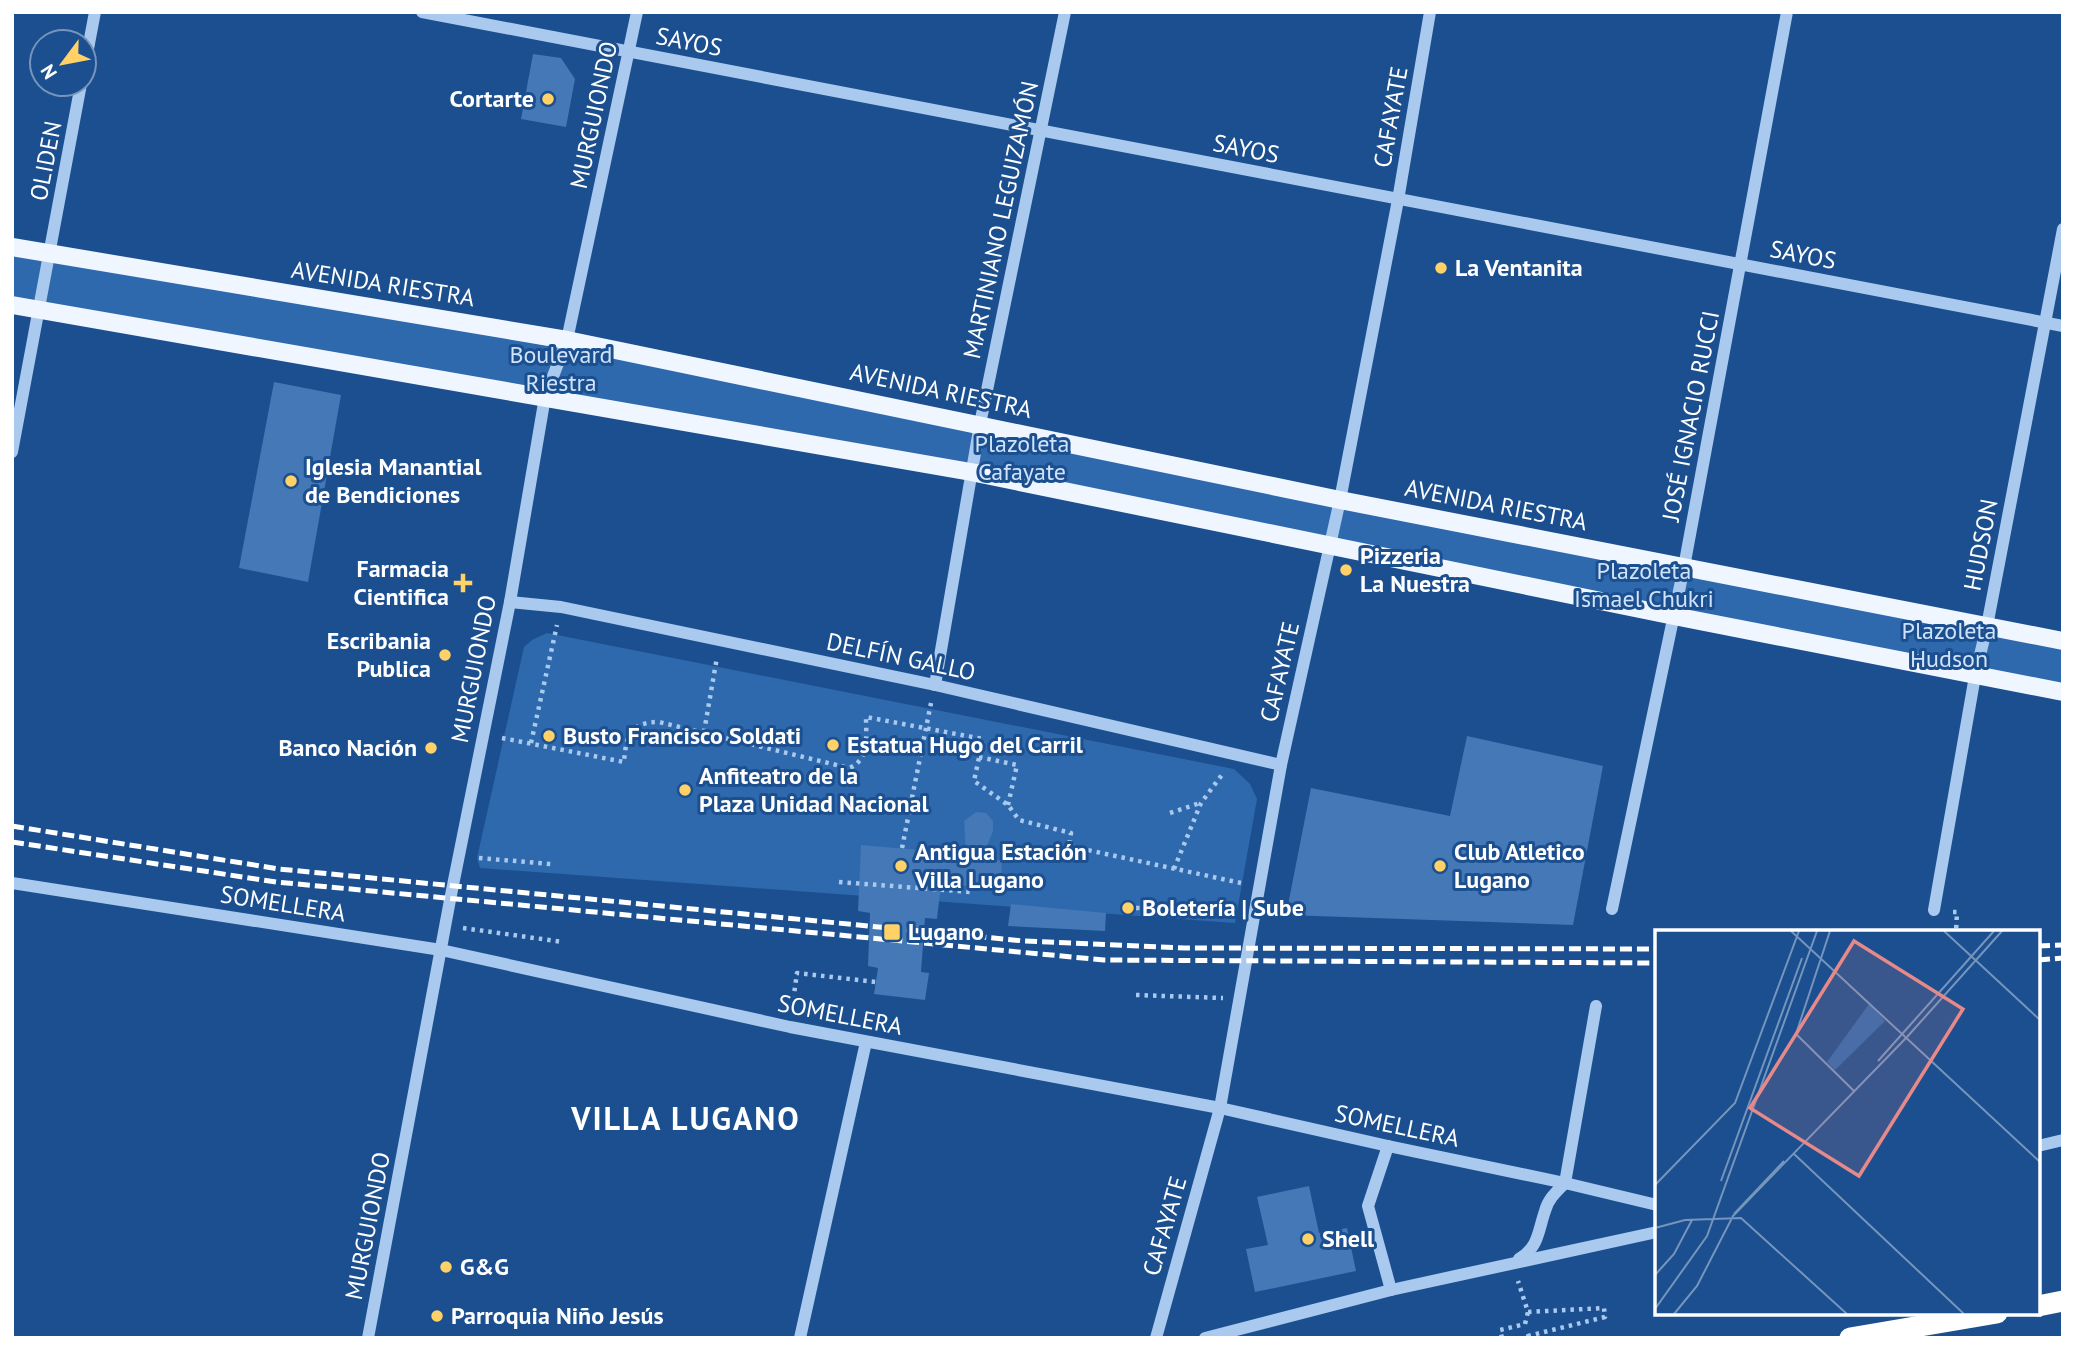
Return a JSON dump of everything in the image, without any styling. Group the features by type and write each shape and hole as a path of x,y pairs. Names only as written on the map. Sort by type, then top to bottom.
{"highway":[{"path":"2040,1306 2063,1301"},
{"path":"1850,1338 1985,1315"}],"main road":[{"name":"AVENIDA RIESTRA","path":"12,247 567,340 1340,500 2063,641"},
{"path":"12,304 971,472 1674,616 2063,692"}],"street":[{"name":"SAYOS","path":"422,12 2063,326"},
{"name":"MURGUIONDO","path":"368,1338 482,734 510,602 545,397 567,340 637,12"},
{"name":"MARTINIANO LEGUIZAMÓN","path":"935,685 980,424 1065,12"},
{"name":"CAFAYATE","path":"1156,1338 1220,1108 1281,765 1340,500 1398,200 1430,12"},
{"name":"JOSÉ IGNACIO RUCCI","path":"1612,909 1684,567 1787,12"},
{"name":"OLIDEN","path":"12,452 78,98"},
{"name":"HUDSON","path":"1934,910 1975,676 1987,626 2063,229"},
{"name":"DELFÍN GALLO","path":"510,602 561,607 935,685 1281,765"},
{"name":"SOMELLERA","path":"12,883 441,950 790,1027 1220,1108 1655,1205"},
{"path":"1512,1264 1527,1255 1538,1242 1545,1209 1553,1195 1565,1183 1596,1006"},
{"path":"800,1338 866,1042"},
{"path":"2040,1146 2063,1140"},
{"path":"1388,1146 1368,1206 1391,1290"},
{"path":"1205,1338 1391,1290 1655,1232"}],"path":[{"path":"531,744 561,607"},
{"path":"704,732 720,640"},
{"path":"902,848 935,685"},
{"path":"482,734 624,762 627,739 632,731 644,722 659,722 849,768 862,759 866,748 866,717 983,739 974,781 1008,805 1019,820 1071,833 1069,846 1259,886"},
{"path":"1174,869 1201,803 1237,755"},
{"path":"979,757 1017,765 1008,805"},
{"path":"1170,813 1201,803"},
{"path":"459,856 551,864"},
{"path":"839,882 971,892"},
{"path":"1136,908 1255,911"},
{"path":"446,926 562,942"},
{"path":"790,1027 797,973 876,982"},
{"path":"1136,995 1239,998"},
{"path":"1502,1338 1500,1330 1525,1324 1531,1312 1512,1264"},
{"path":"1522,1338 1605,1317 1604,1308 1531,1312"}],"green space":[{"name":"Boulevard Riestra","path":"12,247 567,340 2063,641 2063,692 1330,546 12,305"},
{"path":"547,633 1234,769 1250,784 1257,799 1235,923 480,868 477,858 524,647"}],"building":[{"name":"Cortarte","path":"533,54 561,58 575,79 566,127 521,119"},
{"name":"Iglesia Manantial de Bendiciones","path":"274,382 341,395 308,582 239,568"},
{"name":"Club Atletico Lugano","path":"1467,736 1603,766 1573,925 1286,915 1311,788 1450,816"},
{"path":"976,812 986,813 993,821 993,831 982,859 1002,860 1001,887 971,888 941,884 937,919 925,918 921,972 929,973 925,1000 874,994 878,968 868,966 870,913 858,911 861,845 966,854 964,821"},
{"path":"1011,904 1106,913 1105,931 1008,926"},
{"name":"Shell","path":"1309,1186 1319,1233 1347,1228 1356,1271 1255,1292 1246,1249 1268,1245 1257,1197"}],"railway":[{"path":"12,826 279,869 1024,941 1185,948 1655,949"},
{"path":"12,842 276,882 1104,960 1655,963"},
{"path":"2040,946 2063,945"},
{"path":"2040,960 2063,958"}],"place":[{"name":"Cortarte","path":"548,99"},
{"name":"La Ventanita","path":"1441,268"},
{"name":"Iglesia Manantial de Bendiciones","path":"291,481"},
{"name":"Pizzeria La Nuestra","path":"1346,570"},
{"name":"Farmacia Cientifica","path":"463,583"},
{"name":"Escribania Publica","path":"445,655"},
{"name":"Busto Francisco Soldati","path":"549,736"},
{"name":"Estatua Hugo del Carril","path":"833,745"},
{"name":"Banco Nación","path":"431,748"},
{"name":"Anfiteatro de la Plaza Unidad Nacional","path":"685,790"},
{"name":"Antigua Estación Villa Lugano","path":"901,866"},
{"name":"Club Atletico Lugano","path":"1440,866"},
{"name":"Boletería | Sube","path":"1128,908"},
{"name":"Lugano","path":"892,932"},
{"name":"Shell","path":"1308,1239"},
{"name":"G&G","path":"446,1267"},
{"name":"Parroquia Niño Jesús","path":"437,1316"}],"district":[{"name":"VILLA LUGANO","path":"686,1119"}],"park label":[{"name":"Plazoleta Cafayate","path":"1022,458"},
{"name":"Plazoleta Ismael Chukri","path":"1644,585"},
{"name":"Plazoleta Hudson","path":"1949,645"}]}
